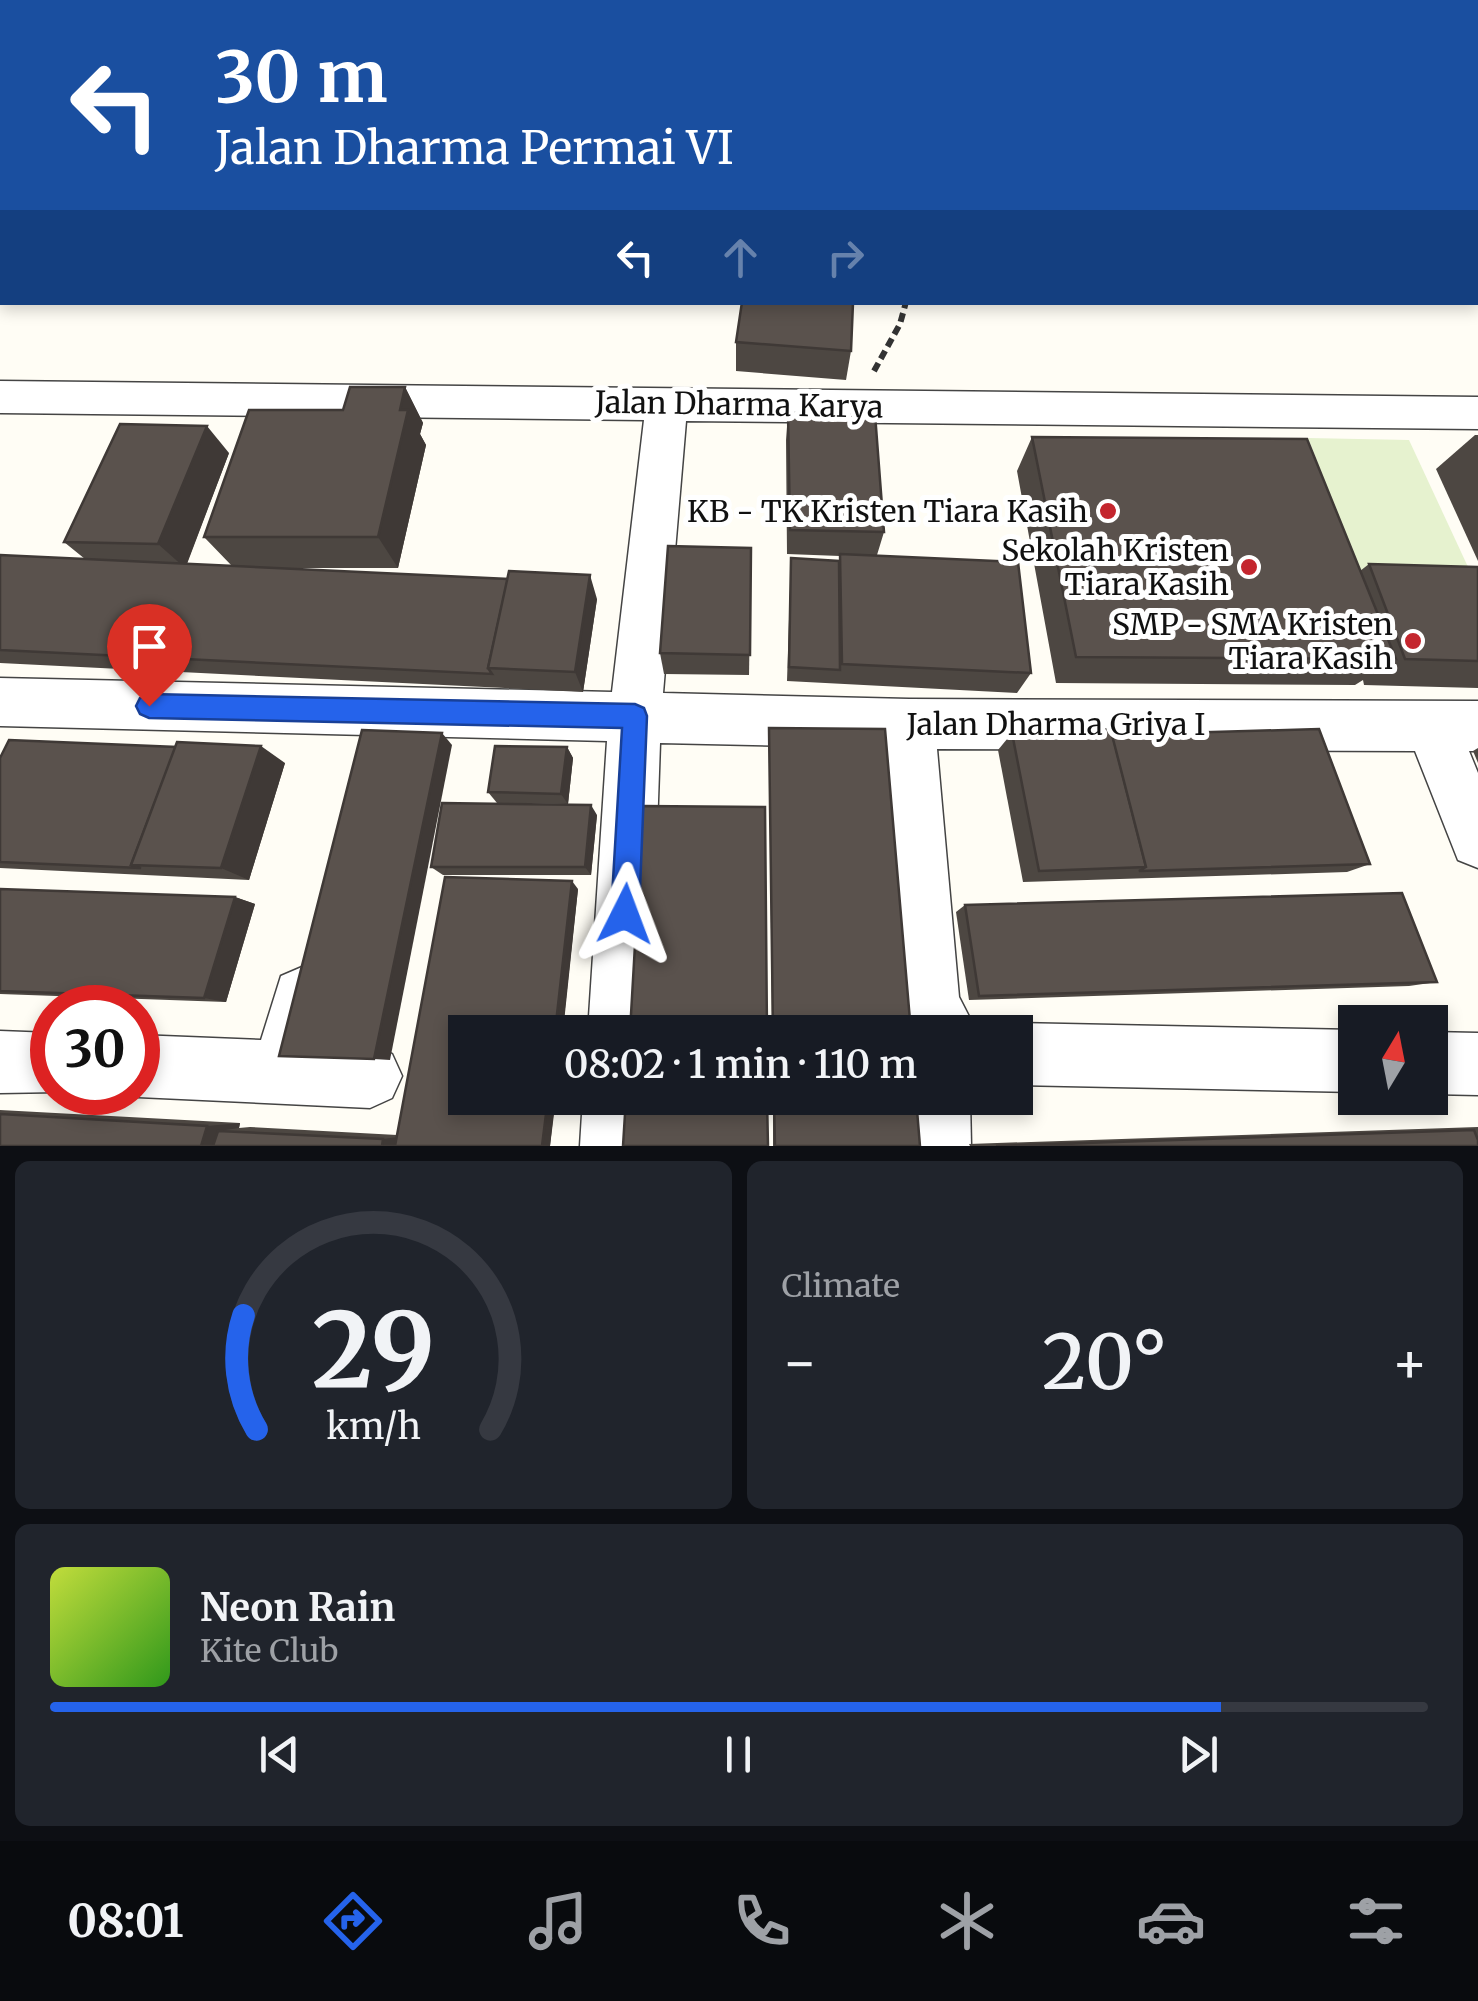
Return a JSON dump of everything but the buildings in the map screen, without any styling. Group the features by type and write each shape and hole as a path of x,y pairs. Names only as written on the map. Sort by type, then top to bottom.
{"street":[{"name":"Jalan Dharma Karya","path":"0,397 1478,413"},
{"path":"620,1015 635,716 667,402"},
{"name":"Jalan Dharma Griya I","path":"0,702 909,724 1455,726"},
{"path":"358,768 372,712"},
{"path":"909,724 929,1006 935,1015"},
{"path":"1455,726 1478,840"},
{"path":"284,1071 316,938"},
{"path":"1033,1054 1338,1061"},
{"path":"0,1062 30,1063"},
{"path":"1448,1063 1478,1064"},
{"path":"160,1067 370,1076"},
{"path":"613,1146 614,1115"},
{"path":"938,1115 938,1146"}],"path":[{"path":"864,406 879,350 899,334 906,305"}],"green space":[{"path":"1308,438 1409,440 1475,582 1363,580"}],"place":[{"name":"KB - TK Kristen Tiara Kasih","path":"1108,511"},
{"name":"Sekolah Kristen Tiara Kasih","path":"1249,567"},
{"name":"SMP - SMA Kristen Tiara Kasih","path":"1413,641"}],"route":[{"path":"149,706 635,716 625,914"}]}
